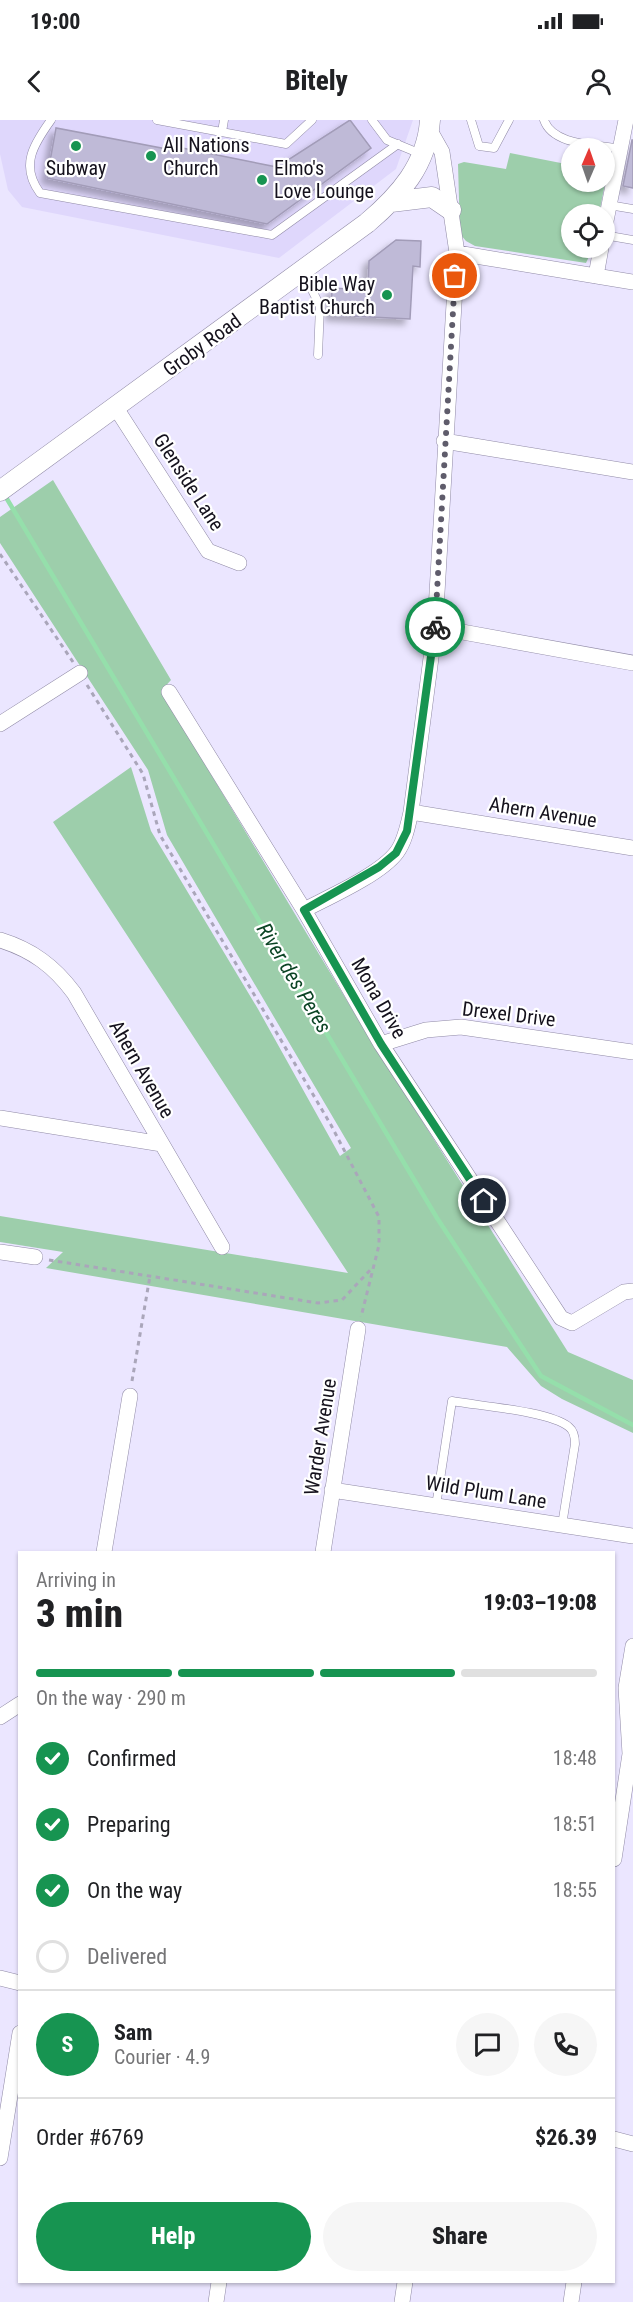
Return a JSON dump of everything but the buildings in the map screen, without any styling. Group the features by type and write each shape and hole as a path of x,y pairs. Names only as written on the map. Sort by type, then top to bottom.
{"street":[{"path":"609,204 626,120"},
{"path":"304,910 351,885 396,853 407,831 411,812 435,627 444,441 457,253 442,152 430,124"},
{"name":"Groby Road","path":"0,491 302,271 391,202 410,179 423,154 430,124"},
{"path":"391,202 432,197 451,210"},
{"path":"457,253 633,282"},
{"path":"596,276 599,258"},
{"name":"Glenside Lane","path":"116,408 208,551 239,563"},
{"path":"444,441 633,472"},
{"path":"435,627 633,663"},
{"path":"0,724 80,674"},
{"name":"Mona Drive","path":"169,692 304,910 381,1044 561,1318 572,1323 624,1292 633,1291"},
{"name":"Ahern Avenue","path":"411,812 633,848"},
{"name":"Ahern Avenue","path":"0,940 20,946 43,959 62,978 222,1247"},
{"name":"Drexel Drive","path":"381,1044 426,1030 460,1027 633,1052"},
{"path":"0,1118 162,1144"},
{"path":"0,1252 35,1257"},
{"name":"Warder Avenue","path":"322,1551 358,1329"},
{"path":"104,1551 130,1396"},
{"name":"Wild Plum Lane","path":"332,1490 633,1536"},
{"path":"615,1852 630,1754 625,1724 626,1688 633,1646"},
{"path":"0,1717 18,1705"},
{"path":"0,1978 18,1982"},
{"path":"0,2158 18,2046"},
{"path":"615,2139 633,2144"},
{"path":"216,2302 219,2283"},
{"path":"402,2302 405,2283"},
{"path":"571,2302 574,2283"}],"lane":[{"path":"51,120 30,157 29,179 40,193 272,235 398,144"},
{"path":"157,120 286,144 312,120"},
{"path":"222,132 224,120"},
{"path":"372,120 387,140 423,154"},
{"path":"471,120 479,146 495,148 509,120"},
{"path":"544,120 549,132 560,138 620,149"},
{"path":"615,207 633,209"},
{"path":"615,237 633,240"},
{"path":"302,271 320,306 318,355"},
{"path":"436,1506 452,1401 546,1416 569,1427 574,1434 575,1444 562,1525"}],"path":[{"path":"0,554 143,774 160,835 367,1190 379,1217 379,1245 358,1329"},
{"path":"35,1257 327,1304 342,1300 373,1268"},
{"path":"130,1396 150,1276"}],"shaded area":[{"path":"0,120 413,120 396,169 279,258 22,207 8,190 0,154"}],"green space":[{"path":"510,153 561,163 561,192 603,192 601,204 561,204 561,258 588,258 586,263 475,246 460,234 458,164 464,162 506,169"},
{"path":"53,480 171,680 161,691 361,1024 568,1352 633,1380 633,1433 562,1399 541,1386 507,1347 46,1268 63,1252 0,1242 0,1216 348,1273 53,822 131,767 151,831 258,1009 340,1156 351,1148 167,835 148,770 0,543 0,517"}],"waterway":[{"name":"River des Peres","path":"4,494 437,1218 541,1376 633,1425"}],"way so far":[{"path":"435,627 455,276"}],"place":[{"name":"Subway","path":"76,146"},
{"name":"All Nations Church","path":"151,156"},
{"name":"Elmo's Love Lounge","path":"262,180"},
{"name":"Bible Way Baptist Church","path":"387,295"}],"route":[{"path":"435,627 407,831 396,853 379,867 304,910 381,1044 484,1201"}]}
